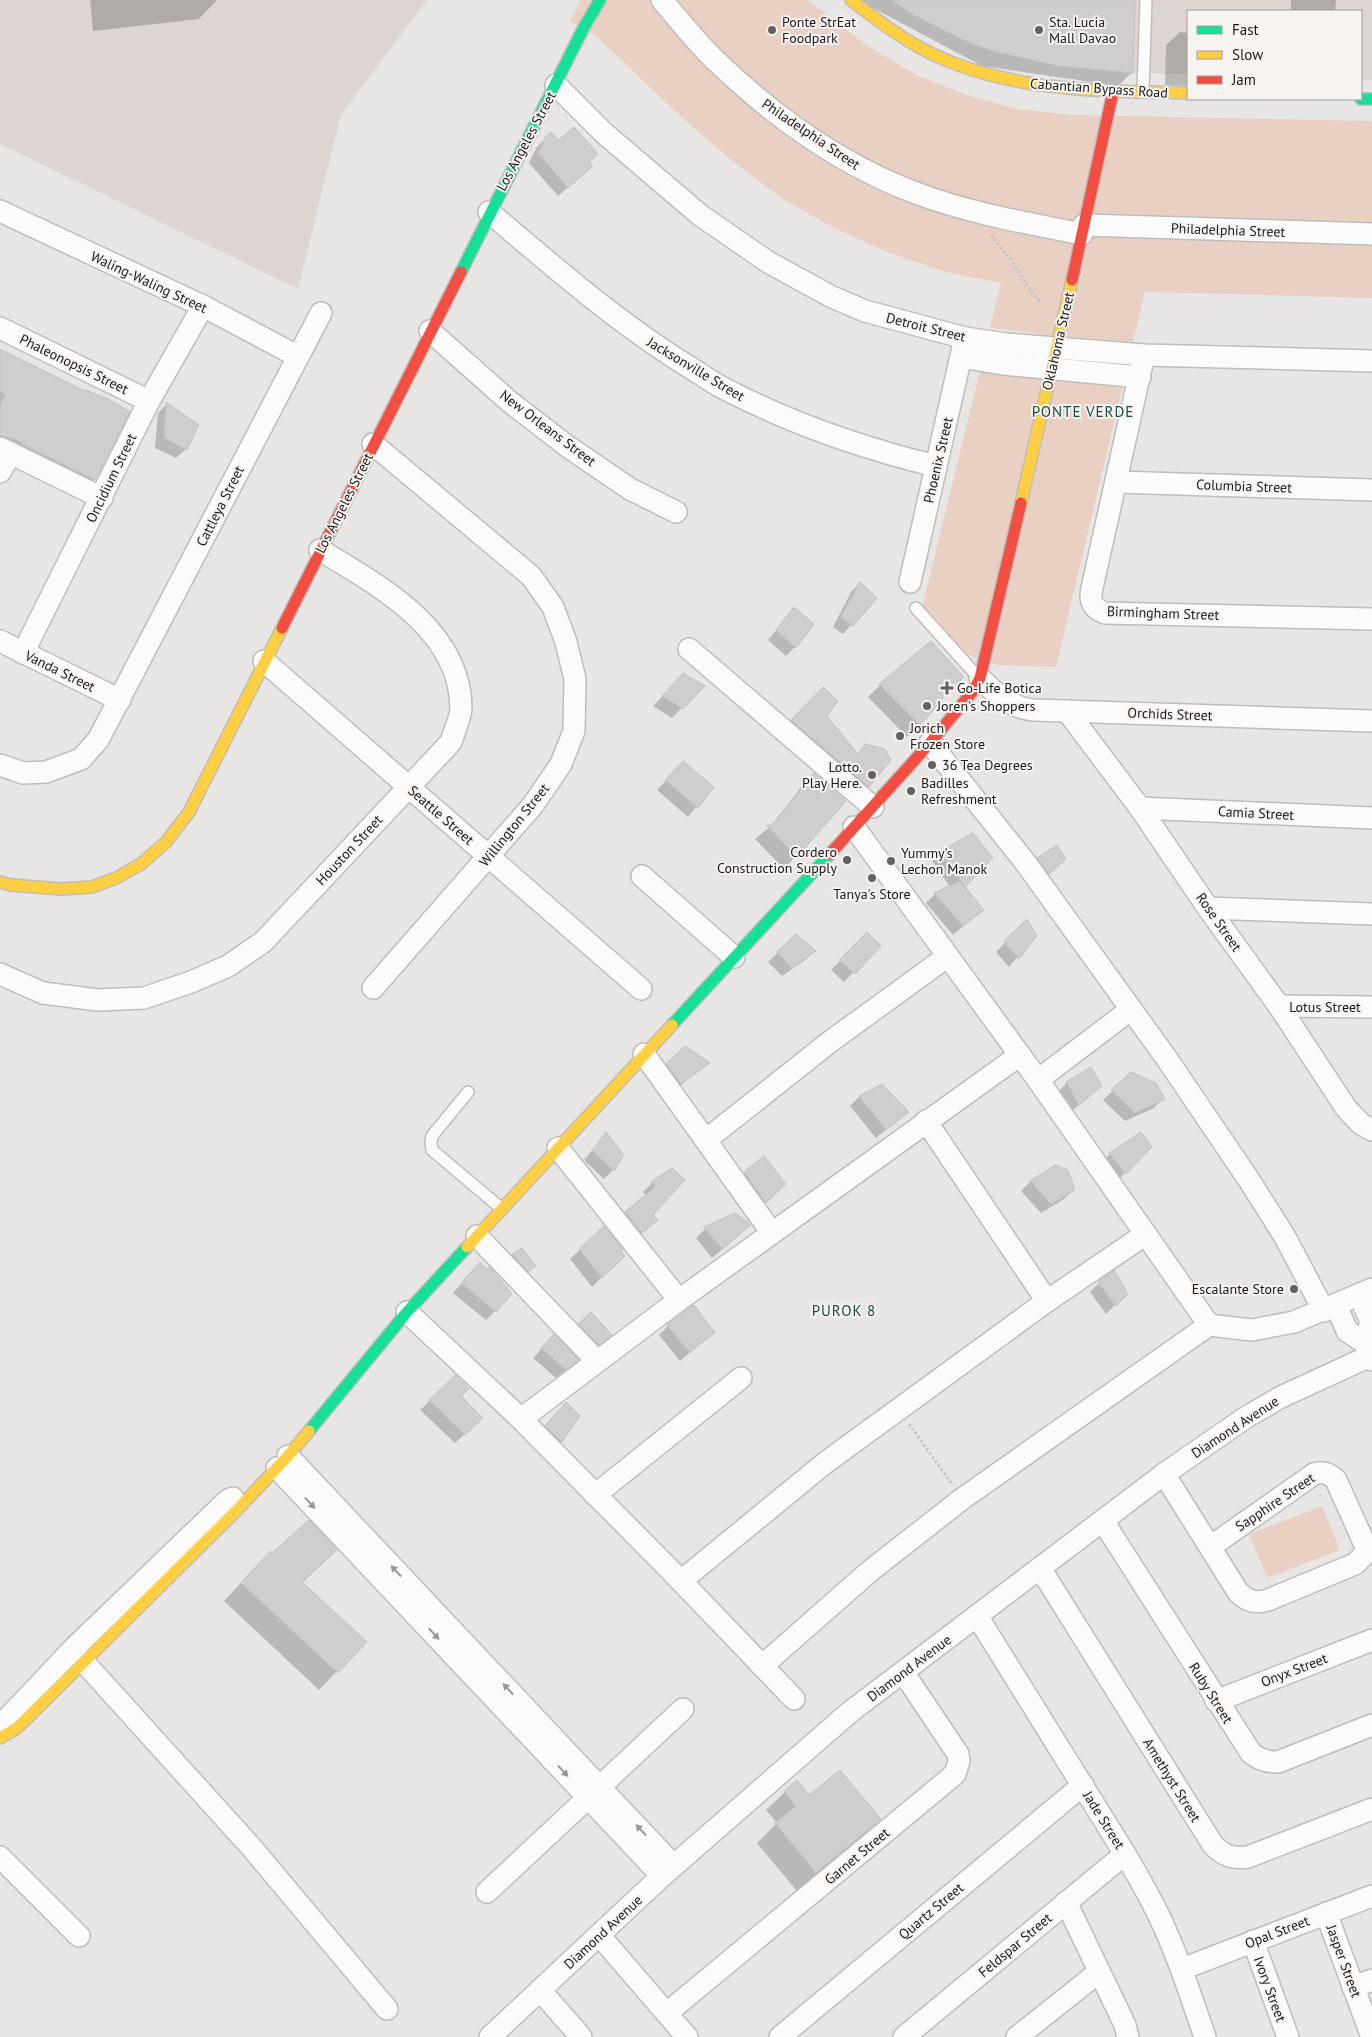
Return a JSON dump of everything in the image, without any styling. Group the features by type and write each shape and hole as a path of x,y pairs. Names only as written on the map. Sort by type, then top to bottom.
{"street":[{"name":"Los Angeles Street","path":"0,882 11,885 61,889 92,888 116,878 141,864 166,842 189,812 489,212 556,85 583,29 600,0"},
{"name":"Philadelphia Street","path":"662,0 714,59 756,97 831,150 873,174 915,193 954,206 982,213 1083,230 1372,234"},
{"name":"Cabantian Bypass Road","path":"851,0 908,41 944,60 987,75 1028,84 1113,92 1187,93"},
{"name":"Detroit Street","path":"556,85 605,134 700,215 768,262 832,297 963,348 1006,344 1054,358 1140,377"},
{"name":"Oklahoma Street","path":"0,1738 17,1728 236,1511 282,1462 407,1312 873,807 973,691 980,678 1113,92"},
{"name":"Waling-Waling Street","path":"0,211 203,306 296,356"},
{"name":"Jacksonville Street","path":"489,212 618,319 670,356 731,393 838,439 936,466"},
{"name":"Oncidium Street","path":"23,653 149,401 203,306"},
{"name":"Cattleya Street","path":"0,765 23,773 46,772 81,759 98,740 296,356 321,313"},
{"name":"Phaleonopsis Street","path":"0,328 149,401"},
{"name":"New Orleans Street","path":"430,331 510,402 567,446 630,489 676,512"},
{"name":"Phoenix Street","path":"910,582 963,348"},
{"name":"Detroit Street","path":"1054,358 1144,355 1372,361"},
{"name":"Birmingham Street","path":"1144,355 1090,594 1092,604 1100,611 1106,613 1372,619"},
{"name":"Willington Street","path":"373,444 531,576 553,607 566,642 575,679 574,731 562,764 533,805 373,988"},
{"path":"0,472 5,451 102,498"},
{"name":"Columbia Street","path":"1116,482 1372,490"},
{"name":"Houston Street","path":"0,974 43,993 98,1000 144,998 191,982 228,966 263,942 451,742 461,710 455,673 440,646 421,619 383,588 320,550"},
{"name":"Vanda Street","path":"0,641 120,700"},
{"path":"689,649 873,807"},
{"name":"Seattle Street","path":"264,661 641,988"},
{"name":"Orchids Street","path":"980,678 999,697 1019,708 1372,721"},
{"name":"Rose Street","path":"1067,711 1140,808 1208,908 1279,1006 1346,1108 1360,1124 1372,1130"},
{"path":"930,743 1025,862 1167,1059 1249,1180 1330,1308 1347,1331 1369,1353"},
{"name":"Camia Street","path":"1140,808 1372,818"},
{"path":"854,827 1038,1080 1208,1325"},
{"path":"642,876 734,957"},
{"path":"1208,908 1372,914"},
{"path":"706,1140 831,1041 948,956"},
{"name":"Lotus Street","path":"1279,1006 1372,1007"},
{"path":"1038,1080 1130,1010"},
{"path":"644,1054 772,1233"},
{"path":"520,1419 679,1300 1020,1055"},
{"path":"926,1121 1047,1301"},
{"path":"558,1148 679,1300"},
{"path":"681,1581 825,1463 1047,1301 1146,1234"},
{"path":"477,1236 597,1361"},
{"path":"762,1666 870,1571 962,1499 1208,1325 1252,1330 1294,1322 1366,1292 1371,1321 1369,1353"},
{"path":"407,1312 520,1419 681,1581 794,1699"},
{"name":"Diamond Avenue","path":"490,2037 668,1871 817,1741 904,1672 1164,1474 1245,1418 1280,1397 1369,1353"},
{"path":"595,1495 741,1378"},
{"path":"282,1462 668,1871"},
{"name":"Sapphire Street","path":"1164,1474 1238,1592 1243,1597 1254,1602 1268,1600 1355,1564 1364,1555 1366,1547 1336,1480 1330,1474 1322,1472 1314,1474 1210,1547"},
{"path":"0,1730 7,1719 74,1648 228,1500 256,1488"},
{"name":"Ruby Street","path":"1102,1521 1251,1753 1259,1759 1268,1762 1278,1762 1372,1725"},
{"name":"Amethyst Street","path":"1040,1568 1213,1845 1220,1853 1238,1859 1248,1857 1372,1809"},
{"name":"Jade Street","path":"977,1616 1125,1854 1164,1927 1182,1968 1204,2037"},
{"name":"Onyx Street","path":"1216,1701 1372,1640"},
{"path":"83,1661 252,1848 387,2008"},
{"name":"Garnet Street","path":"667,2014 955,1774 959,1761 958,1754 904,1672"},
{"path":"487,1892 683,1709"},
{"name":"Quartz Street","path":"780,2037 1082,1785"},
{"name":"Feldspar Street","path":"904,2037 1125,1854"},
{"path":"0,1857 79,1936"},
{"name":"Opal Street","path":"1182,1968 1372,1896"},
{"path":"1066,1902 1125,2025 1128,2037"},
{"name":"Jasper Street","path":"1326,1913 1363,1984 1372,2037"},
{"path":"599,1935 687,2037"},
{"name":"Ivory Street","path":"1253,1942 1288,2037"},
{"path":"1017,2037 1099,1972"},
{"path":"540,1990 581,2037"}],"lane":[{"path":"1143,92 1146,0"},
{"path":"916,608 980,678"},
{"path":"468,1092 432,1136 432,1150 502,1209"}],"path":[{"path":"982,213 988,231 1034,294 1045,307 1062,320"},
{"path":"898,1409 962,1499"}],"shaded area":[{"path":"0,0 427,0 341,115 298,289 0,144"},
{"path":"581,0 808,0 865,44 916,75 973,97 1018,109 1071,115 1372,121 1372,298 1145,292 1133,342 1074,337 1065,377 1123,385 1056,667 997,665 963,653 922,608 981,367 1034,374 1043,334 990,328 1001,283 946,272 887,252 832,227 783,199 732,161 677,113 595,35 570,21"},
{"name":"Sta. Lucia Mall Davao","path":"892,0 1372,0 1372,80 1362,80 1362,10 1187,10 1187,74 1133,73 1059,66 997,52 970,43 917,17"},
{"path":"1322,1506 1340,1550 1267,1578 1249,1534"}],"building":[{"name":"Sta. Lucia Mall Davao","path":"892,0 1135,0 1133,73 1059,66 997,52 970,43 917,17"},
{"path":"574,127 598,154 589,162 593,166 568,188 538,153 546,136 551,132 559,140"},
{"path":"0,349 85,391 110,400 130,412 95,480 21,444 22,442 0,435 0,406 5,394 0,392"},
{"path":"166,402 199,425 187,450 164,438"},
{"path":"860,582 877,598 853,626 841,617"},
{"path":"794,607 814,624 796,648 776,630"},
{"path":"931,641 963,676 960,682 941,700 920,725 879,684"},
{"path":"683,673 705,686 683,709 662,696"},
{"path":"823,687 838,701 827,716 858,754 865,744 885,749 891,760 869,787 791,720"},
{"path":"683,761 714,787 698,808 665,780"},
{"path":"814,773 846,801 797,857 767,826 774,823"},
{"path":"973,833 993,858 965,887 940,851"},
{"path":"1057,845 1066,859 1049,874 1037,858"},
{"path":"960,881 984,910 963,926 934,893"},
{"path":"1027,919 1037,936 1019,959 1004,941"},
{"path":"867,932 881,946 855,974 839,960"},
{"path":"796,934 816,951 792,968 777,952"},
{"path":"685,1046 710,1063 681,1084 666,1064"},
{"path":"1091,1067 1102,1086 1079,1105 1066,1082"},
{"path":"1131,1072 1156,1083 1165,1099 1135,1113 1111,1090"},
{"path":"882,1084 909,1112 886,1130 859,1096"},
{"path":"606,1132 624,1155 614,1171 592,1151"},
{"path":"1141,1132 1152,1147 1126,1174 1109,1153"},
{"path":"764,1156 786,1184 766,1203 744,1172"},
{"path":"1055,1165 1068,1170 1075,1190 1051,1204 1030,1181"},
{"path":"672,1168 685,1180 653,1215 658,1220 642,1233 625,1212 656,1186 651,1182"},
{"path":"735,1213 751,1225 722,1249 704,1227"},
{"path":"604,1226 623,1249 621,1251 625,1256 602,1278 579,1249"},
{"path":"522,1248 536,1266 528,1271 512,1254"},
{"path":"480,1262 487,1269 490,1267 512,1294 496,1312 461,1283"},
{"path":"1114,1270 1128,1294 1116,1306 1098,1282"},
{"path":"694,1305 715,1333 689,1352 667,1325"},
{"path":"591,1312 612,1335 599,1345 578,1324"},
{"path":"554,1334 579,1360 566,1370 541,1348"},
{"path":"455,1375 469,1389 461,1396 483,1418 465,1435 429,1400"},
{"path":"566,1402 580,1416 562,1442 545,1426"},
{"path":"309,1520 337,1550 302,1582 367,1642 338,1673 241,1583 270,1551 272,1553"},
{"path":"840,1770 881,1819 816,1873 775,1823 796,1806 784,1791 797,1780 809,1795"}],"traffic: fast":[{"path":"461,272 583,29 600,0"},
{"path":"1362,99 1372,99"},
{"path":"672,1025 830,854"},
{"path":"309,1431 407,1312 467,1247"}],"traffic: slow":[{"path":"851,0 889,28 930,53 960,66 992,75 1056,87 1187,93"},
{"path":"1021,503 1072,280"},
{"path":"0,882 11,885 61,889 92,887 116,878 141,864 166,842 189,812 282,628"},
{"path":"467,1247 672,1025"},
{"path":"0,1738 17,1728 236,1511 309,1431"}],"traffic: jam":[{"path":"1072,280 1113,92"},
{"path":"282,628 461,272"},
{"path":"830,854 930,743 973,691 980,678 1021,503"}],"place":[{"name":"Ponte StrEat Foodpark","path":"772,30"},
{"name":"Sta. Lucia Mall Davao","path":"1039,30"},
{"name":"Go-Life Botica","path":"947,688"},
{"name":"Joren's Shoppers","path":"927,706"},
{"name":"Jorich Frozen Store","path":"900,736"},
{"name":"36 Tea Degrees","path":"932,765"},
{"name":"Lotto. Play Here.","path":"872,775"},
{"name":"Badilles Refreshment","path":"911,791"},
{"name":"Cordero Construction Supply","path":"847,860"},
{"name":"Yummy's Lechon Manok","path":"891,861"},
{"name":"Tanya's Store","path":"872,878"},
{"name":"Escalante Store","path":"1294,1289"}],"district":[{"name":"PONTE VERDE","path":"1083,411"},
{"name":"PUROK 8","path":"844,1310"}]}
